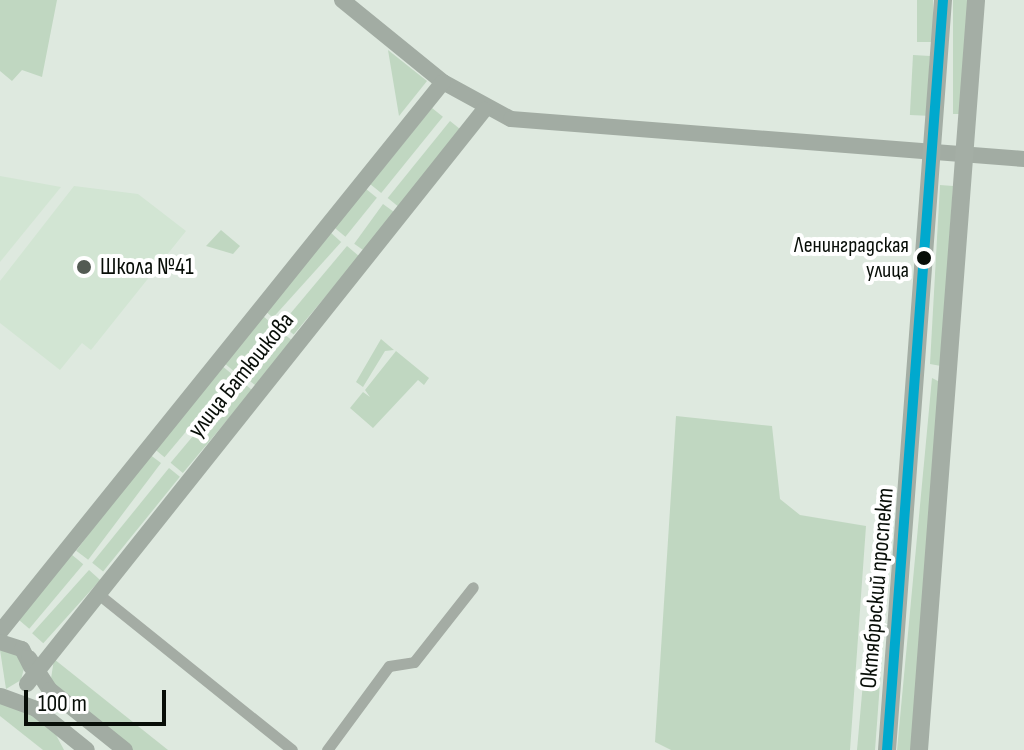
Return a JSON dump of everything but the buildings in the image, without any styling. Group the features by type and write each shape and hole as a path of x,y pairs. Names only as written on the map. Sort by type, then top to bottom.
{"main road":[{"name":"Октябрьский проспект","path":"887,750 920,374 943,0"},
{"path":"919,750 976,0"},
{"path":"920,374 929,370 947,378"}],"street":[{"path":"342,0 443,82 484,110 613,130 1024,159"},
{"name":"улица Батюшкова","path":"2,639 443,82"},
{"name":"улица Батюшкова","path":"31,671 484,110"},
{"path":"327,750 389,666 414,662 473,587"},
{"path":"97,593 292,750"},
{"path":"2,639 31,671 125,750"},
{"path":"31,671 1,696 36,709 87,750"}],"shaded area":[{"path":"0,0 57,0 42,77 22,70 12,81 0,71"},
{"path":"917,0 933,0 933,42 917,42"},
{"path":"953,0 968,0 968,114 953,114"},
{"path":"388,50 427,81 399,116"},
{"path":"913,55 930,56 927,116 910,115"},
{"path":"432,108 443,117 381,193 370,184"},
{"path":"450,121 461,130 399,207 388,198"},
{"path":"0,176 61,187 0,262"},
{"path":"940,185 953,186 941,366 930,364"},
{"name":"Школа №41","path":"74,186 138,194 186,231 91,350 82,343 60,370 0,323 0,281"},
{"path":"366,189 377,198 345,237 335,228"},
{"path":"383,204 394,212 366,252 354,244"},
{"path":"221,230 240,246 233,254 206,246"},
{"path":"330,232 341,242 273,318 262,308"},
{"path":"347,246 359,256 294,334 281,324"},
{"path":"263,316 275,326 236,373 224,363"},
{"path":"280,331 293,341 257,387 244,377"},
{"path":"381,339 394,350 385,351 363,387 356,382"},
{"path":"396,351 429,378 424,385 418,380 373,428 350,408 363,392 370,397 365,390"},
{"path":"221,365 233,375 164,457 152,447"},
{"path":"932,378 940,382 911,750 897,750"},
{"path":"240,380 252,390 183,473 171,463"},
{"path":"676,416 772,426 780,499 800,515 866,526 850,750 671,750 655,742"},
{"path":"149,454 161,463 88,560 76,551"},
{"path":"169,468 180,477 103,572 92,563"},
{"path":"877,525 891,535 875,750 857,750"},
{"path":"71,554 83,564 29,629 17,618"},
{"path":"89,570 100,580 43,643 32,633"},
{"path":"0,650 15,652 24,668 21,680 6,689"},
{"path":"54,659 168,750 122,750 49,692"},
{"path":"0,696 47,718 64,750 43,750 0,716"}],"transit line":[{"path":"887,750 943,0"}],"place":[{"name":"Ленинградская улица","path":"924,258"},
{"name":"Школа №41","path":"84,267"}]}
